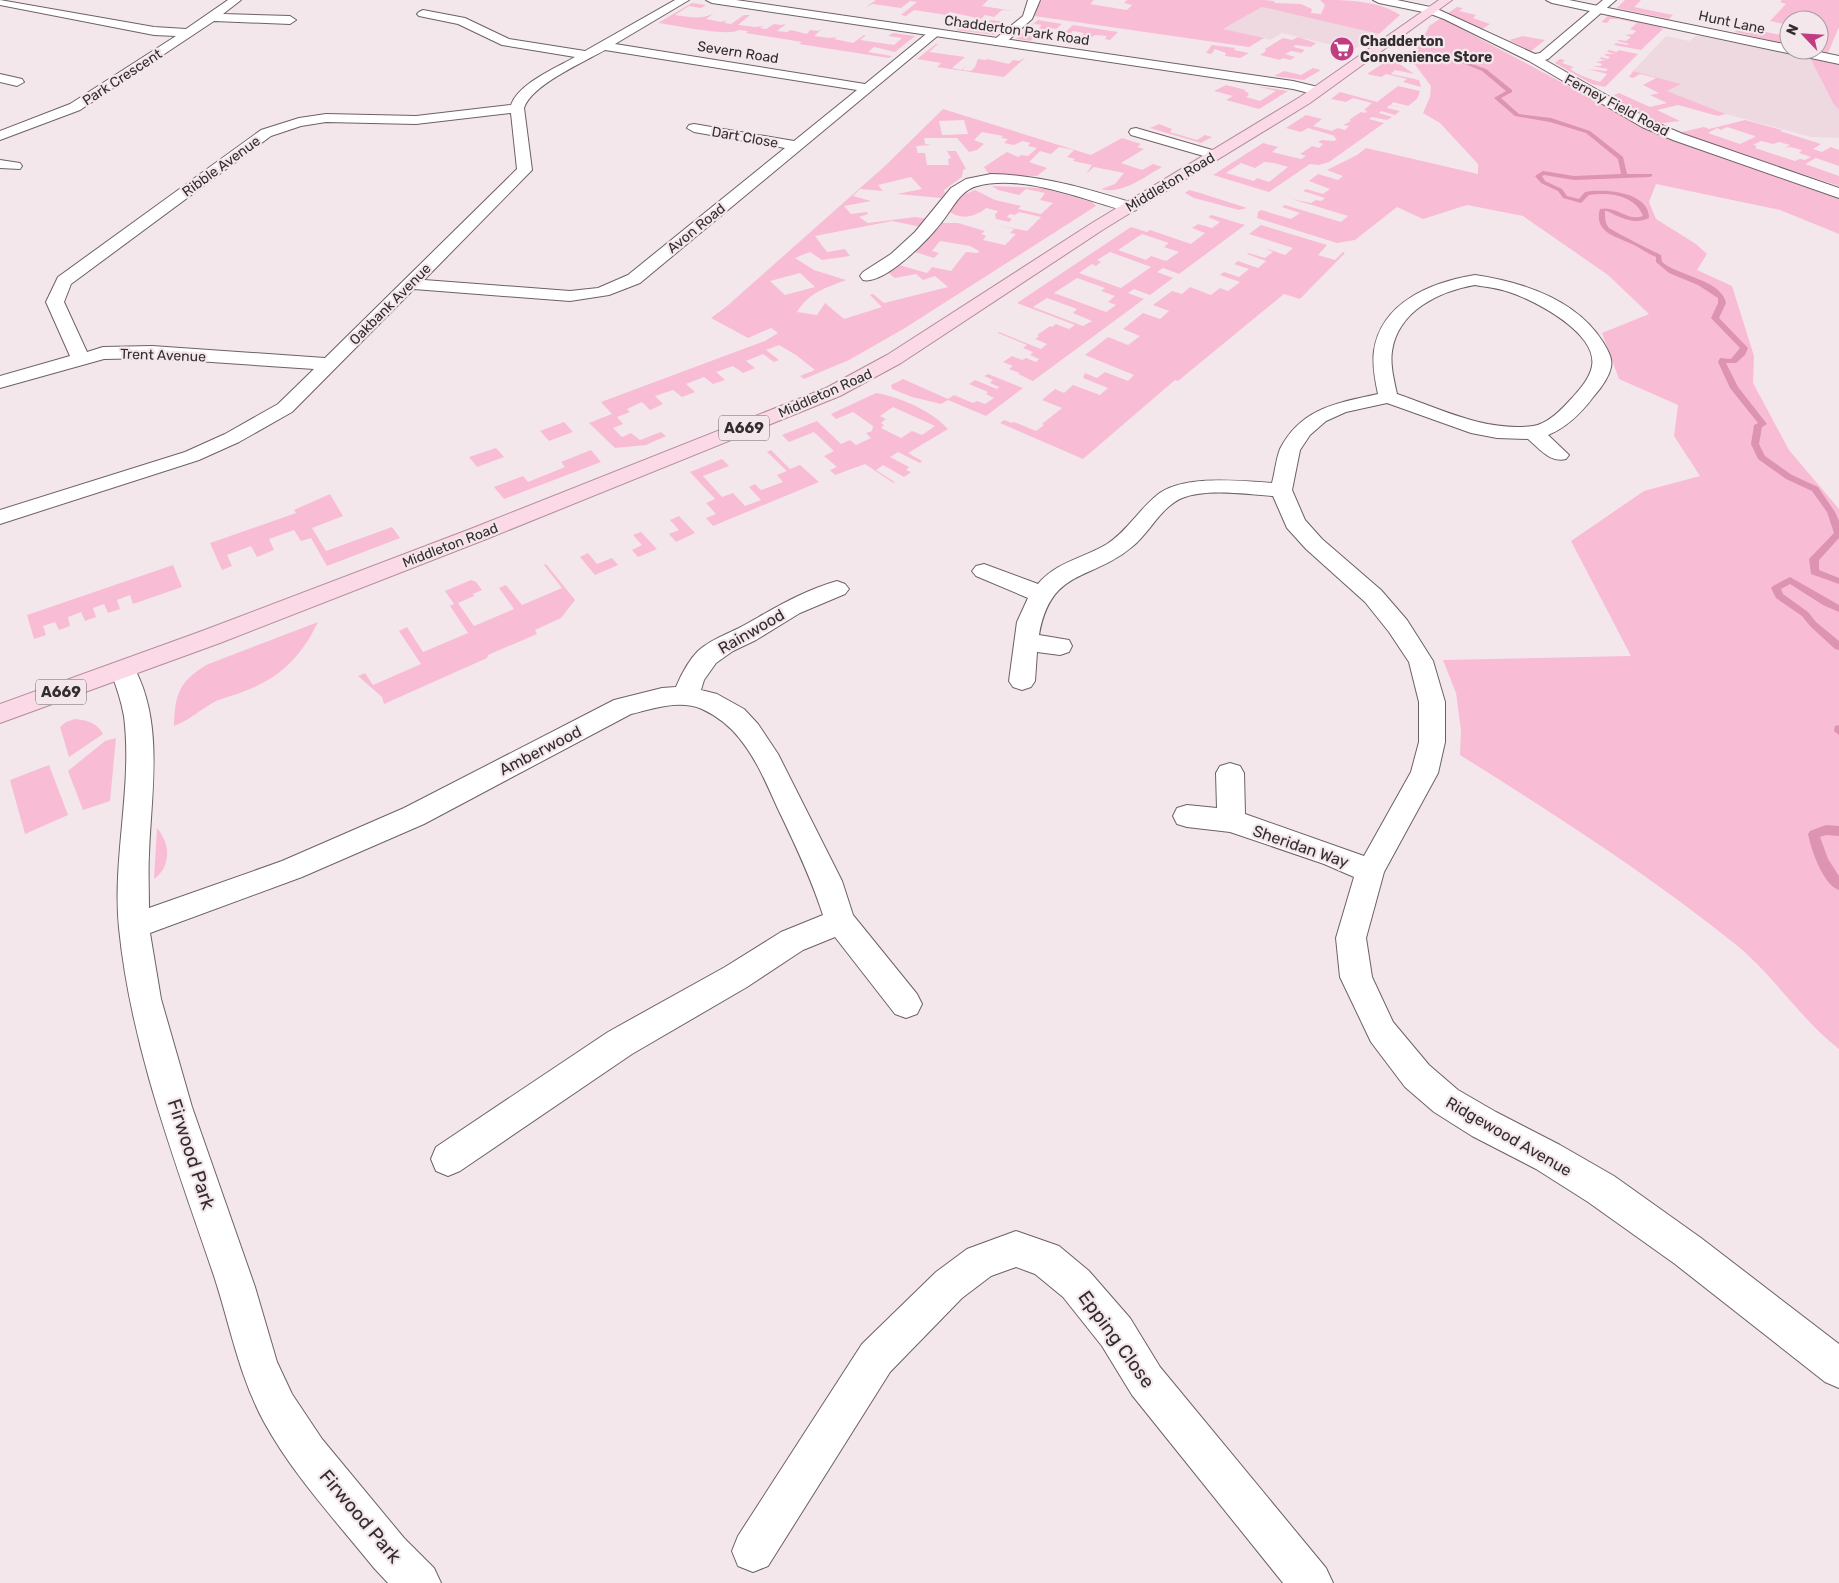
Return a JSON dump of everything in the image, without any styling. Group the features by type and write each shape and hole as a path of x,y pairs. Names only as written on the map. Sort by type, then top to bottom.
{"main road":[{"name":"Middleton Road","path":"0,714 123,670 481,533 833,392 894,359 1130,207 1317,91 1446,0"}],"street":[{"name":"Park Crescent","path":"0,136 75,107 189,33 235,0"},
{"path":"517,108 520,99 537,84 683,0"},
{"name":"Chadderton Park Road","path":"712,0 1293,85 1317,91"},
{"path":"999,42 1028,17 1034,0"},
{"name":"Ferney Field Road","path":"1379,0 1431,10 1533,58 1639,119 1666,132 1839,193"},
{"name":"Hunt Lane","path":"1552,0 1779,48"},
{"path":"1533,58 1544,56 1610,0"},
{"path":"0,2 154,31 189,33"},
{"path":"423,14 462,21 506,42 587,55"},
{"path":"211,17 290,20"},
{"name":"Avon Road","path":"410,284 570,296 596,295 616,289 634,279 935,33"},
{"name":"Severn Road","path":"604,46 867,88"},
{"path":"1,79 17,82"},
{"name":"Oakbank Avenue","path":"0,517 192,456 232,438 285,408 525,170 517,108"},
{"name":"Ribble Avenue","path":"81,359 55,302 64,281 266,133 299,122 326,118 416,120 517,108"},
{"name":"Dart Close","path":"694,128 796,146"},
{"path":"1136,132 1214,156"},
{"path":"869,276 909,249 937,219 957,190 980,181 1013,180 1041,182 1130,207"},
{"path":"871,258 889,264"},
{"path":"1022,681 1029,617 1040,594 1062,574 1113,550 1133,535 1166,498 1175,494 1214,487 1281,490 1290,450 1302,431 1318,416 1340,408 1388,397 1488,431 1534,433 1546,430 1568,414 1590,388 1602,363 1597,344 1585,330 1553,306 1537,297 1471,273 1460,282 1418,300 1399,314 1387,336 1383,351 1383,371 1388,397"},
{"name":"Trent Avenue","path":"0,382 103,353 152,352 330,364"},
{"path":"1534,433 1559,455"},
{"name":"Ridgewood Avenue","path":"1281,490 1285,504 1295,523 1314,544 1374,596 1398,626 1421,661 1432,702 1432,742 1424,773 1370,871 1351,938 1356,977 1382,1032 1417,1076 1446,1101 1484,1124 1548,1157 1601,1189 1688,1251 1839,1368"},
{"path":"984,571 1040,594"},
{"name":"Rainwood","path":"686,696 692,678 707,657 724,645 747,634 792,607 837,589"},
{"path":"1026,642 1060,646"},
{"name":"Firwood Park","path":"123,670 137,718 140,766 134,857 134,926 145,999 175,1107 236,1287 259,1367 278,1408 308,1453 389,1553 419,1583"},
{"name":"Amberwood","path":"134,926 292,869 414,816 623,707 662,697 686,696 708,701 735,716 766,754 827,881 840,921 906,1004"},
{"name":"Sheridan Way","path":"1230,773 1231,821"},
{"name":"Sheridan Way","path":"1187,816 1231,821 1334,856 1370,871"},
{"path":"448,1159 620,1043 792,942 840,921"},
{"name":"Epping Close","path":"753,1551 876,1358 949,1285 980,1262 1016,1249 1046,1259 1076,1284 1116,1332 1146,1381 1309,1582"}],"shaded area":[{"path":"876,0 988,0 982,6 1014,11 1002,10 994,17 985,15 981,19 950,12 946,15 914,10 906,16 901,15 917,2 910,1 901,8 873,4 866,7"},
{"path":"1042,0 1094,0 1090,4 1127,10 1132,5 1124,3 1127,0 1264,0 1274,1 1275,3 1301,4 1312,9 1311,13 1321,14 1325,5 1320,0 1340,0 1381,6 1400,15 1379,34 1262,7 1223,29 1264,38 1249,47 1034,16"},
{"path":"1625,0 1641,0 1634,7 1673,15 1669,19 1617,8"},
{"path":"1782,0 1839,0 1839,27 1829,51 1829,10 1780,10 1786,4 1780,2"},
{"path":"692,3 706,5 701,8 689,6 675,15 700,17 714,13 706,19 721,22 727,20 724,23 731,24 744,15 750,15 738,25 763,26 760,28 766,29 774,24 786,24 777,31 787,32 791,30 807,34 810,30 818,31 822,29 814,36 837,37 834,39 853,43 864,35 866,35 860,40 894,45 902,38 888,36 893,33 915,36 895,52 874,47 868,52 892,56 889,58 799,44 802,42 746,33 748,31 700,30 658,23"},
{"path":"1262,7 1379,34 1353,50 1282,33 1270,40 1223,29"},
{"path":"1457,7 1463,8 1459,11 1476,15 1473,18 1490,24 1479,31 1448,13"},
{"path":"1779,11 1779,23 1770,21"},
{"path":"1608,16 1663,29 1641,50 1614,45 1616,43 1628,45 1617,41 1626,41 1631,37 1625,35 1633,34 1636,31 1630,29 1637,23 1618,19 1610,19 1607,23 1601,22"},
{"path":"1441,18 1608,107 1744,163 1839,199 1839,234 1780,210 1656,184 1649,202 1656,219 1696,244 1707,254 1697,270 1732,286 1754,356 1753,383 1789,450 1839,509 1839,1049 1812,1024 1749,956 1702,918 1600,845 1460,755 1461,730 1456,693 1443,660 1631,656 1571,541 1644,491 1700,476 1674,436 1678,405 1619,379 1602,333 1649,314 1608,275 1523,216 1467,205 1423,219 1397,207 1355,240 1337,243 1257,218 1258,212 1261,210 1291,219 1300,213 1282,207 1285,205 1341,222 1348,216 1292,199 1311,203 1316,200 1321,201 1325,198 1303,191 1306,189 1323,194 1330,189 1309,181 1318,174 1338,180 1343,176 1327,170 1357,155 1366,148 1478,174 1478,164 1440,123 1423,113 1430,97 1431,86 1413,62 1400,53 1419,50 1412,43 1426,33 1429,26"},
{"path":"991,20 1005,22 993,32 995,35 956,30 962,25 980,27"},
{"path":"1038,20 1062,24 1056,29 1050,28 1047,31 1039,28 1042,25 1034,24 1023,35 1035,37 1031,41 1016,39"},
{"path":"1073,25 1118,32 1110,40 1105,39 1107,36 1082,36 1084,33 1073,31 1070,34 1064,33"},
{"path":"1739,27 1779,35 1779,43 1735,32"},
{"path":"1523,36 1545,40 1531,51 1509,40"},
{"path":"1666,36 1689,41 1696,36 1701,36 1779,52 1779,60 1811,60 1833,103 1839,110 1839,138 1811,137 1726,114 1667,91 1680,84 1633,71"},
{"path":"1298,37 1316,43 1311,47 1295,45 1294,47 1305,50 1301,53 1291,51 1285,54 1295,57 1290,60 1283,58 1280,60 1260,55 1266,51 1265,49 1283,38 1292,40"},
{"path":"938,44 929,52 965,57 952,68 961,70 967,65 962,70 971,71 978,59 1009,64 1013,60 1019,61 1026,57 1004,77 937,67 941,63 917,59"},
{"path":"1212,45 1235,48 1234,50 1249,53 1240,58 1225,56 1226,53 1215,49 1211,54 1206,53"},
{"path":"1609,50 1638,54 1605,87 1592,84 1555,63 1560,59 1565,60 1562,63 1574,67 1570,69 1573,71 1600,82 1607,74 1588,69 1606,71 1608,69 1592,66 1601,66 1602,64 1596,62 1606,60 1600,59 1601,57 1608,59 1610,57 1604,55 1615,54 1607,52"},
{"path":"1391,58 1414,74 1395,70 1391,74 1419,80 1421,87 1403,82 1407,79 1386,74 1381,77 1367,74"},
{"path":"1811,60 1839,65 1839,110 1833,103"},
{"path":"1313,68 1321,70 1304,80 1274,76 1284,71 1301,75"},
{"path":"1633,71 1681,84 1667,91 1726,114 1718,116 1678,105 1657,110 1680,121 1656,124 1609,97 1619,93 1650,107 1667,103 1650,95 1659,93 1643,85 1656,78 1640,74 1633,78 1629,77"},
{"path":"1226,85 1246,90 1244,91 1249,93 1247,94 1249,95 1246,97 1260,101 1276,91 1256,86 1288,91 1259,109 1226,100 1233,96 1214,91"},
{"path":"1398,86 1420,91 1417,99 1408,106 1393,102 1391,105 1404,108 1389,105 1387,108 1400,111 1395,115 1381,111 1379,113 1392,117 1387,120 1372,117 1369,119 1384,123 1329,162 1319,165 1310,164 1269,192 1213,175 1263,143 1278,147 1272,152 1301,159 1306,156 1300,154 1312,146 1319,148 1323,144 1318,142 1322,140 1334,141 1337,139 1335,136 1308,128 1301,132 1286,128 1306,115 1322,119 1313,126 1332,131 1338,128 1345,130 1349,126 1343,125 1361,112 1365,113 1367,111 1364,110 1372,103 1353,98 1346,102 1331,99 1340,92 1377,102","holes":["1264,162 1288,167 1269,182 1257,178 1254,181 1226,173 1241,163 1255,168"]},
{"path":"943,109 1091,155 1122,138 1141,144 1137,147 1144,149 1121,163 1142,170 1153,164 1162,167 1133,184 1117,190 1109,190 1101,189 1115,184 1124,173 1094,167 1086,174 1092,165 1073,161 1075,159 1067,157 1074,150 1059,147 1051,154 1040,151 1029,162 1047,168 1037,176 995,175 989,174 984,167 1007,152 1018,157 1021,155 1028,156 1037,148 1028,146 1030,143 1023,141 1014,145 1004,143 1008,139 1001,138 1003,136 982,132 974,140 984,144 977,150 969,152 957,138 924,138 925,144 932,145 916,146 918,153 925,153 927,165 949,165 948,159 951,158 947,151 956,151 966,169 963,170 962,177 944,190 945,193 941,198 897,194 922,189 911,177 878,185 883,191 860,189 853,196 871,201 844,206 851,214 867,212 868,214 859,217 868,223 915,217 928,219 921,227 892,221 815,236 827,252 845,249 850,256 822,260 810,252 795,258 814,270 846,280 813,295 797,312 817,315 825,303 844,319 882,307 870,295 873,294 884,303 948,287 935,276 923,280 916,274 895,278 887,272 899,265 927,273 932,267 951,271 966,252 978,253 979,251 970,246 940,241 932,251 939,253 934,258 915,252 942,223 958,223 985,231 981,234 986,236 983,240 1005,245 1016,234 1010,233 1014,229 996,225 1027,231 1041,217 1019,212 1015,215 1010,214 1007,217 1012,219 1009,222 996,219 995,215 998,211 986,208 978,214 964,217 950,212 953,204 965,194 975,190 995,200 1021,206 1018,209 1041,214 1053,203 1040,200 1045,193 1026,189 1019,195 998,190 992,186 1042,188 1092,202 1096,206 905,328 849,360 804,379 800,376 815,370 779,345 766,350 779,360 774,362 763,354 746,361 755,368 743,373 733,366 716,372 725,380 713,384 704,377 686,384 695,392 682,397 673,390 655,396 663,404 650,410 642,402 627,409 630,412 617,417 623,424 613,428 622,437 631,433 640,440 661,432 666,436 646,445 615,448 589,423 612,414 601,402 765,341 778,333 771,328 748,338 711,318 886,165","holes":["964,120 968,134 942,135 939,121","800,273 815,287 785,295 770,281"]},
{"path":"1745,120 1782,130 1780,131 1821,144 1813,149 1822,152 1831,147 1839,150 1839,166 1816,158 1805,164 1839,176 1839,186 1677,133 1704,127 1709,129","holes":["1727,127 1755,136 1755,137 1740,144 1708,133 1717,128 1721,130","1761,141 1790,145 1785,148 1791,147 1802,150 1799,153 1811,157 1795,161 1755,148 1757,146 1753,145"]},
{"path":"1159,124 1172,129 1170,132 1197,140 1205,135 1212,137 1201,143 1150,128"},
{"path":"1189,190 1247,208 1239,210 1194,198 1185,193"},
{"path":"1212,215 1245,225 1179,274 1163,268 1157,272 1173,278 1150,295 1134,289 1128,293 1144,299 1033,381 1009,369 1013,366 1003,362 1012,356 1036,362 1039,359 1030,355 1033,352 1023,348 1027,345 999,332 1041,349 1047,344 1035,339 1039,336 1037,335 1056,324 1069,329 1075,325 1017,303 1131,227 1147,232 1150,230 1191,244 1205,233 1192,228 1198,224 1212,228 1220,222 1208,217","holes":["1142,234 1169,243 1164,247 1179,252 1166,261 1151,256 1146,260 1118,250","1110,252 1151,267 1121,288 1079,273 1092,264 1096,266 1101,262 1097,260","1077,278 1105,288 1101,291 1115,296 1108,302 1116,305 1106,312 1054,293","1047,298 1077,309 1073,313 1092,321 1083,326 1033,307"]},
{"path":"1261,225 1327,245 1318,255 1335,260 1343,252 1345,253 1300,299 1284,294 1178,381 1175,380 1083,459 1000,423 1004,420 1014,422 1036,431 1062,408 1042,400 1055,389 1064,393 1073,385 1100,395 1108,388 1083,378 1085,373 1097,378 1105,372 1128,381 1134,375 1085,355 1108,337 1128,345 1140,336 1123,329 1143,313 1160,319 1169,311 1153,305 1172,291 1182,294 1190,287 1211,295 1220,288 1228,291 1240,282 1220,275 1224,272 1239,277 1249,269 1234,264 1238,261 1258,268 1266,261 1248,253 1265,258 1273,252 1265,248 1285,255 1293,248 1249,234"},
{"path":"988,374 1023,388 986,416 948,400 941,404 912,397 892,389 891,385 903,379 948,399 954,395 973,403 977,401 985,404 994,398 986,394 988,392 969,384 975,380 997,389 999,387 990,383 993,380 984,376"},
{"path":"876,393 895,398 925,411 948,429 908,453 922,461 920,463 898,452 890,457 909,467 906,470 911,472 904,477 883,465 876,470 895,484 865,464 835,475 830,470 837,467 824,456 834,451 814,432 789,442 782,435 817,421 841,444 850,440 856,445 871,438 866,433 872,431 873,426 853,412 836,419 831,414","holes":["893,407 935,426 922,435 912,431 901,438 881,428 884,425 881,423 886,419 880,416"]},
{"path":"564,422 573,432 549,441 540,431"},
{"path":"496,448 504,457 477,467 469,457"},
{"path":"591,450 601,462 504,499 494,487 523,476 528,482 565,467 561,462"},
{"path":"771,450 790,469 800,465 819,482 713,526 706,518 716,514 706,503 715,499 690,472 722,459 729,466 703,476 722,497 733,493 745,506 761,500 749,487 755,484 761,490 783,482 777,475 787,471 767,452"},
{"path":"330,494 343,516 312,528 326,551 392,527 400,538 327,566 311,538 301,541 294,530 269,539 274,550 257,557 251,546 227,555 232,566 222,570 210,543 296,513 294,510"},
{"path":"679,516 695,533 676,542 669,534 679,530 670,520"},
{"path":"641,532 657,549 638,557 632,550 642,545 633,535"},
{"path":"588,553 597,564 612,558 618,565 595,575 580,557"},
{"path":"546,564 575,600 561,618 535,630 537,634 384,704 382,697 358,676 365,673 373,685 421,664 399,631 407,627 423,652 468,633 450,606 454,604 445,591 471,580 476,582 482,590 458,603 474,626 514,609 499,588 506,585 522,605 562,588 544,565"},
{"path":"173,565 182,587 133,604 130,595 117,600 120,609 108,613 104,604 93,608 96,617 85,621 81,612 68,617 70,626 59,630 55,622 43,626 46,635 34,639 27,615"},
{"path":"318,622 297,656 279,672 258,685 216,701 174,726 177,697 184,683 197,671 206,665"},
{"path":"75,719 91,723 98,727 103,734 69,757 60,727 66,722"},
{"path":"116,738 110,801 83,810 68,771 105,741"},
{"path":"49,765 68,815 25,834 10,780"},
{"path":"157,828 165,840 167,854 164,868 154,879"}],"waterway":[{"path":"1457,59 1484,70 1510,91 1497,98 1517,115 1551,120 1588,132 1621,158 1624,175"},
{"path":"1650,175 1574,178 1543,173 1538,176 1543,182 1560,190 1565,197 1573,200 1581,201 1587,193 1595,192 1613,193 1631,198 1644,209 1647,217 1637,220 1622,216 1608,209 1602,210 1604,226 1614,234 1636,243 1659,256 1659,262 1667,269 1701,283 1721,297 1722,303 1715,318 1744,348 1742,353 1733,361 1723,360 1722,362 1734,388 1763,424 1758,425 1755,444 1761,457 1789,477 1815,489 1831,512 1839,533 1814,559 1814,572 1839,581"},
{"path":"1839,609 1790,580 1776,588 1779,596 1805,614 1813,624 1839,647"},
{"path":"1839,831 1826,830 1814,834 1823,861 1839,885"}],"place":[{"name":"Chadderton Convenience Store","path":"1342,49"}]}
